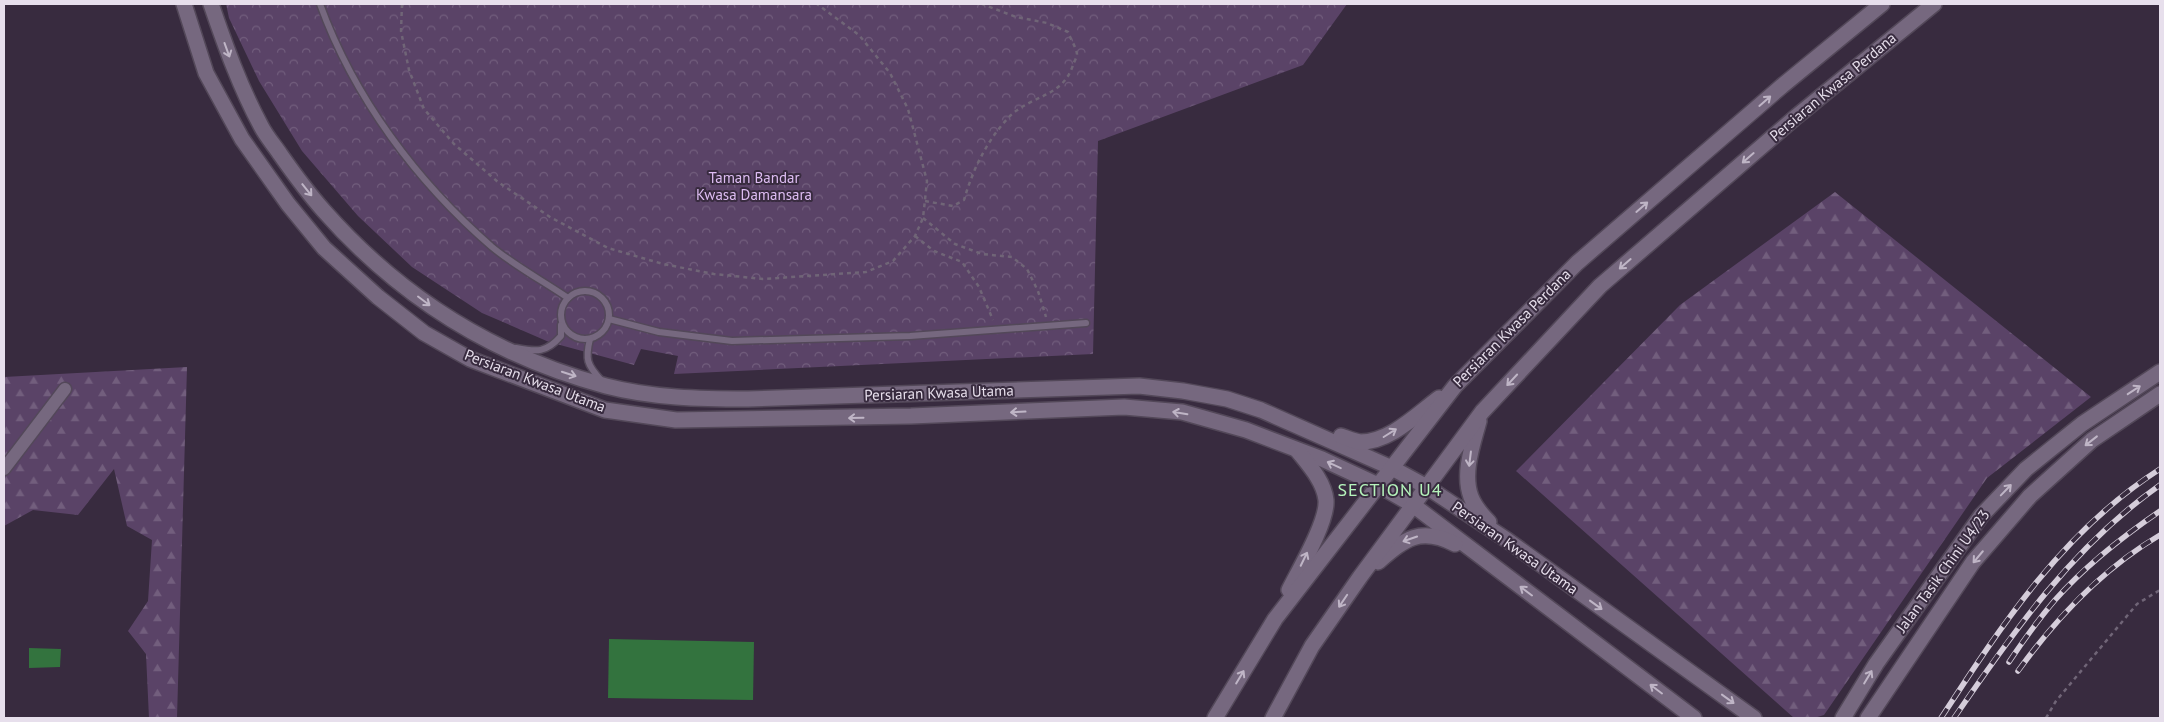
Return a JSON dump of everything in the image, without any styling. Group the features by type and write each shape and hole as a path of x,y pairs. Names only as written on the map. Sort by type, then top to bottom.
{"main road":[{"name":"Persiaran Kwasa Utama","path":"184,4 206,73 242,139 288,204 324,248 378,297 424,333 470,358 606,410 676,420 911,416 1124,407 1182,412 1246,430 1378,485 1413,505 1694,718"},
{"name":"Persiaran Kwasa Utama","path":"210,4 231,62 261,128 306,190 348,238 394,278 447,318 493,343 544,366 607,386 689,398 748,399 1139,386 1227,399 1261,410 1392,468 1426,487 1507,540 1754,718"},
{"name":"Persiaran Kwasa Perdana","path":"1215,718 1275,619 1455,386 1577,263 1782,86 1882,4"},
{"name":"Persiaran Kwasa Perdana","path":"1273,718 1312,646 1360,577 1482,412 1600,286 1797,116 1934,4"},
{"name":"Jalan Tasik Chini U4/23","path":"1843,718 1876,664 1981,516 2026,469 2082,424 2160,372"},
{"path":"1261,410 1358,442 1388,436 1455,386"},
{"name":"Jalan Tasik Chini U4/23","path":"1868,718 1973,562 2030,496 2092,440 2160,394"},
{"path":"1482,412 1471,453 1468,478 1471,497 1477,510 1507,540"},
{"path":"1275,619 1323,520 1326,501 1314,471 1297,450"},
{"path":"1360,577 1404,540 1418,536 1440,536 1487,562"}],"street":[{"path":"4,469 65,389"}],"lane":[{"path":"320,4 330,30 374,112 425,181 493,248 568,298"},
{"path":"493,343 536,351 551,348 561,336 561,321 563,305 568,298 581,291 596,294 606,304 609,319 606,327 601,334 590,339 577,339 570,335 564,329 561,321"},
{"path":"609,319 659,332 732,341 910,336 1086,323"},
{"path":"590,339 586,354 590,368 607,386"}],"path":[{"path":"402,4 401,31 408,70 424,109 454,144 498,182 550,216 608,248 663,264 714,274 763,279 866,272 894,261 915,236 923,218 927,181 908,109 890,73 859,35 817,4"},
{"path":"925,201 953,206 964,200 971,177 988,144 1011,116 1035,99 1060,87 1071,72 1077,54 1068,32 1047,23 1016,18 982,4"},
{"path":"923,218 955,244 982,254 1012,256 1027,269 1038,291 1048,326"},
{"path":"915,236 934,251 962,262 979,287 997,330"},
{"path":"2046,718 2056,701 2137,604 2160,590"}],"green space":[{"name":"Taman Bandar Kwasa Damansara","path":"226,4 1347,4 1303,65 1098,141 1093,354 674,374 678,356 641,349 634,365 549,342 482,313 412,267 358,216 302,151 259,81 229,18"},
{"path":"1835,192 2091,397 1987,478 1824,715 1814,718 1794,718 1516,471 1680,305"},
{"path":"187,367 177,718 149,718 146,654 128,631 148,601 152,540 127,526 114,469 78,515 33,510 4,526 4,377"}],"building":[{"path":"609,639 754,642 753,700 608,698"},
{"path":"29,648 61,649 60,667 29,668"}],"railway":[{"path":"1941,718 2012,614 2064,550 2125,494 2160,469"},
{"path":"1954,718 2022,623 2072,563 2099,535 2160,485"},
{"path":"2009,662 2025,638 2067,587 2105,552 2160,511"},
{"path":"2018,671 2048,632 2082,596 2119,563 2160,535"}],"district":[{"name":"SECTION U4","path":"1390,490"}]}
